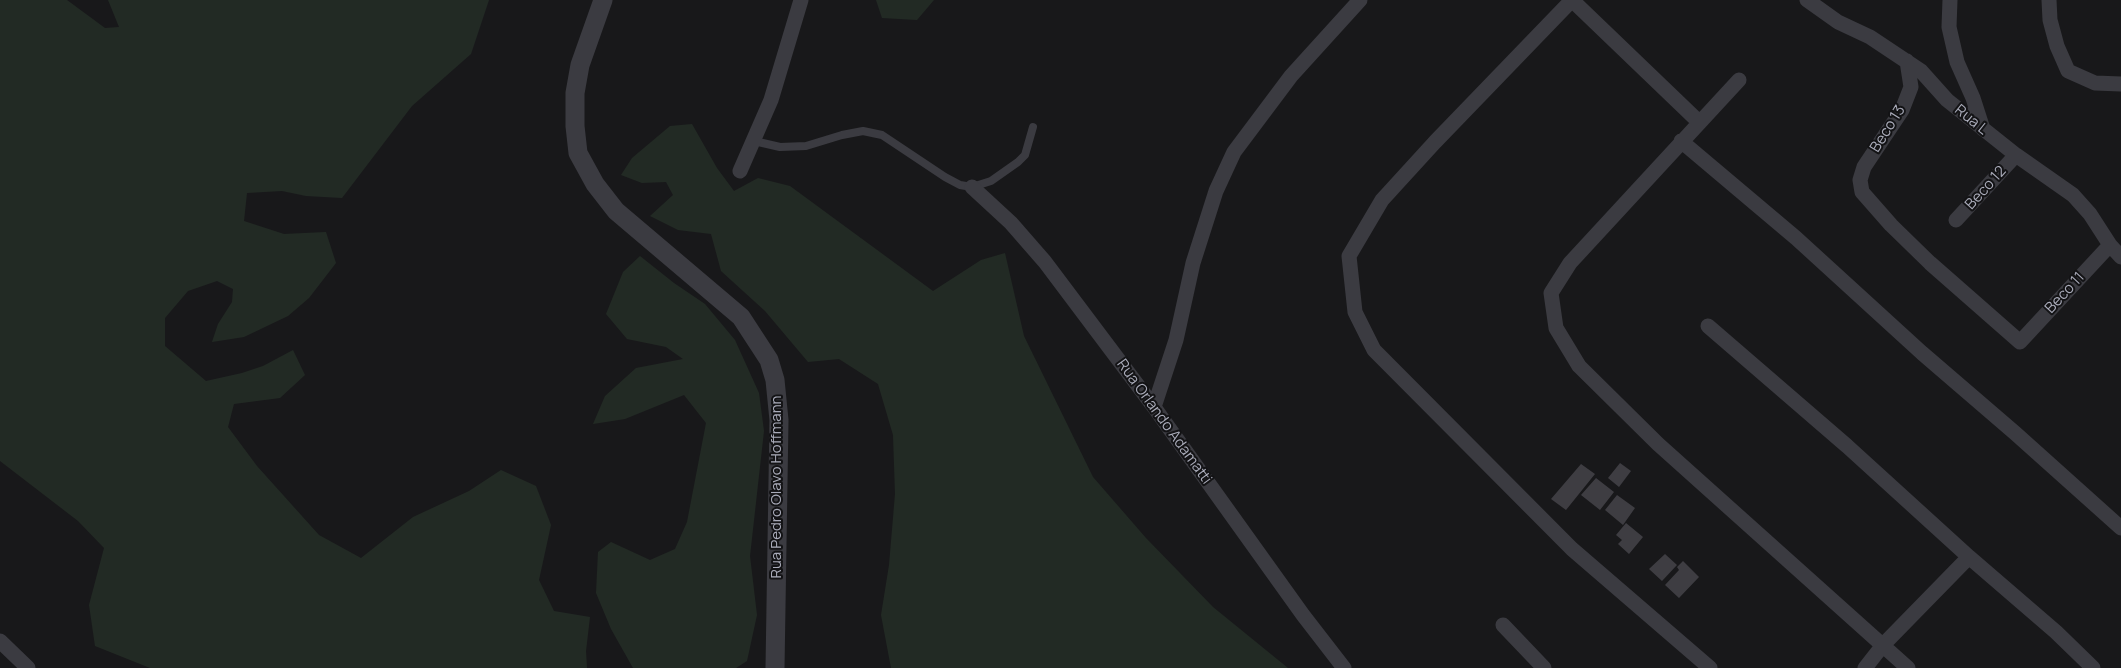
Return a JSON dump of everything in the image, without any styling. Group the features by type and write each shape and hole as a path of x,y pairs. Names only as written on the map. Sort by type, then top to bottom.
{"street":[{"name":"Rua Pedro Olavo Hoffmann","path":"603,0 580,65 575,93 575,126 578,153 595,184 616,211 741,317 769,360 775,380 779,420 778,608 775,668"},
{"path":"740,171 754,141 785,56 801,0"},
{"path":"1154,407 1176,340 1193,263 1216,191 1234,152 1291,76 1360,0"},
{"path":"1699,122 1572,0 1435,142 1382,200 1349,256 1355,312 1374,350 1572,549 1710,668"},
{"name":"Rua L","path":"1807,0 1838,22 1870,37 1921,71 1947,100 2016,155 2073,195 2090,214 2110,245 2121,257"},
{"path":"1950,0 1949,28 1957,62 1973,98 1983,129"},
{"path":"2049,0 2050,20 2057,46 2068,72 2096,84 2121,84"},
{"name":"Beco 13","path":"1907,61 1910,87 1902,110 1864,167 1860,180 1862,192 1891,225 1930,263 2020,342"},
{"path":"1739,80 1570,263 1551,293 1556,328 1579,366 1658,444 1908,668"},
{"path":"1681,141 1796,238 1922,353 2121,528"},
{"name":"Beco 12","path":"1956,220 2016,155"},
{"name":"Rua Orlando Adamatti","path":"972,187 1011,223 1045,262 1154,407 1303,615 1344,668"},
{"name":"Beco 11","path":"2020,342 2110,245"},
{"path":"1708,326 1833,432 1968,557 2010,591 2093,668"},
{"path":"1865,668 1883,646 1968,557"},
{"path":"1503,625 1544,668"},
{"path":"0,641 28,668"}],"lane":[{"path":"972,187 990,181 1018,162 1025,155 1033,127"},
{"name":"Rua Orlando Adamatti","path":"754,141 780,147 806,146 863,131 882,135 945,176 960,184 972,187"}],"shaded area":[{"path":"0,0 67,0 105,28 119,27 108,0 489,0 471,54 412,106 342,198 306,196 282,191 247,193 244,221 284,234 326,232 336,263 309,298 288,316 244,337 212,342 218,324 232,302 233,289 217,281 188,291 165,318 165,346 206,381 263,366 293,350 305,375 280,398 234,404 228,427 257,466 319,535 361,558 413,517 469,491 501,470 536,486 551,525 539,580 554,611 590,617 586,651 587,668 150,668 95,646 89,605 104,548 78,521 0,461"},
{"path":"876,0 934,0 917,20 882,18"},
{"path":"692,124 717,168 734,191 758,178 790,186 933,291 981,260 1005,253 1024,336 1093,477 1146,538 1213,607 1288,668 891,668 881,615 889,565 895,494 893,435 878,384 839,359 808,362 765,311 721,271 711,234 678,230 650,216 673,195 666,182 642,183 621,175 632,158 670,126"},
{"path":"640,256 674,283 705,304 735,340 759,393 764,431 750,556 757,615 747,661 736,668 633,668 611,629 596,593 598,552 611,542 650,560 675,549 687,522 706,423 684,395 625,419 593,424 605,396 636,368 683,359 666,347 627,339 606,314 623,272"}],"building":[{"path":"1620,463 1631,471 1619,487 1608,478"},
{"path":"1581,464 1595,474 1566,510 1551,499"},
{"path":"1596,478 1614,492 1600,510 1581,495"},
{"path":"1617,495 1635,508 1623,525 1605,510"},
{"path":"1626,523 1643,537 1629,554 1618,544 1622,540 1616,535"},
{"path":"1665,554 1677,565 1662,581 1649,569"},
{"path":"1683,561 1699,577 1679,598 1665,585 1679,570 1677,567"}]}
